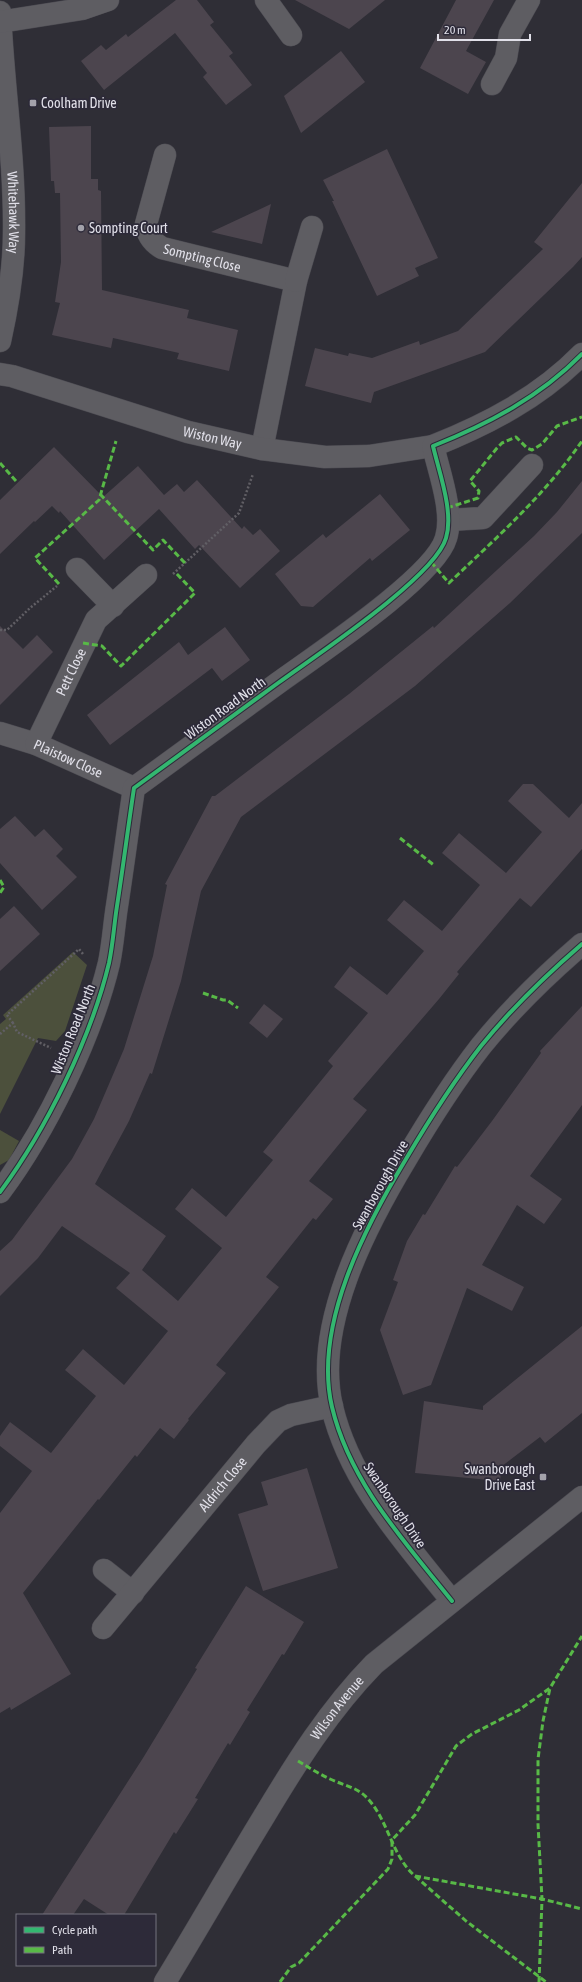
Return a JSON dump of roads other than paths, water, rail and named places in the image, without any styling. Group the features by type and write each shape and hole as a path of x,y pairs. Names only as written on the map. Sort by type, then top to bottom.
{"street":[{"path":"0,22 82,9 108,0"},
{"path":"266,0 291,35"},
{"path":"492,84 506,58 510,34 529,0"},
{"name":"Whitehawk Way","path":"0,12 13,172 14,234 12,270 0,341"},
{"name":"Sompting Close","path":"165,155 146,224 148,234 153,243 162,248 296,281"},
{"path":"262,449 296,281 312,227"},
{"path":"432,446 464,434 515,408 570,366 582,354"},
{"name":"Wiston Way","path":"0,374 12,376 188,432 262,449 325,457 369,456 432,446"},
{"name":"Wiston Road North","path":"0,1192 17,1170 35,1140 74,1060 93,1015 109,962 134,788 359,624 414,579 437,554 446,539 449,520 448,508 432,446"},
{"path":"449,520 483,518 532,465"},
{"path":"77,569 113,606"},
{"name":"Pett Close","path":"36,744 92,626 96,620 146,575"},
{"name":"Plaistow Close","path":"0,733 36,744 134,788"},
{"name":"Swanborough Drive","path":"452,1601 387,1519 365,1486 338,1431 332,1406 329,1373 331,1343 337,1310 342,1290 362,1238 387,1191 431,1117 481,1046 514,1008 543,978 582,944"},
{"name":"Aldrich Close","path":"103,1628 256,1444 278,1421 291,1415 332,1406"},
{"name":"Wilson Avenue","path":"165,1982 284,1781 335,1708 374,1664 582,1497"},
{"path":"104,1570 133,1593"}],"place":[{"name":"Coolham Drive","path":"33,103"},
{"name":"Sompting Court","path":"81,228"},
{"name":"Swanborough Drive East","path":"543,1477"}]}
